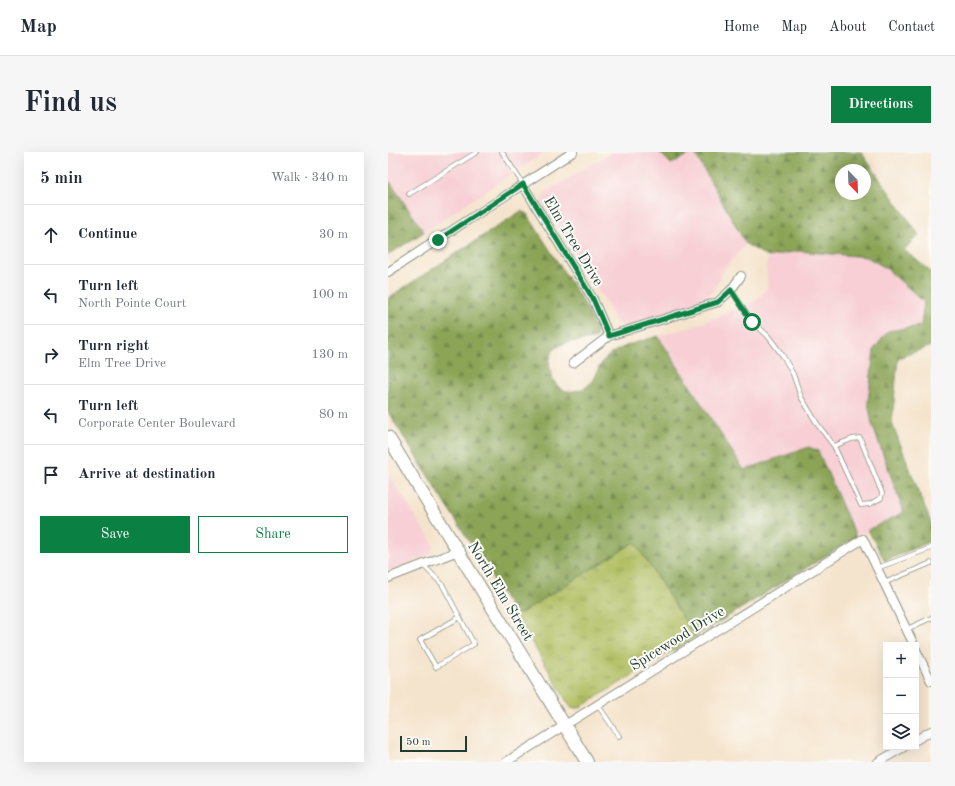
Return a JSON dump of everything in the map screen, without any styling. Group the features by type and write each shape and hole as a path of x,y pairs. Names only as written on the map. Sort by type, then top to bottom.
{"main road":[{"name":"North Elm Street","path":"388,437 587,762"}],"street":[{"path":"388,272 573,152"},
{"name":"Elm Tree Drive","path":"523,184 593,299 609,336"},
{"path":"573,363 609,336 718,302 731,290 741,276"},
{"name":"Spicewood Drive","path":"506,762 564,724 863,539 877,568"},
{"path":"388,578 458,551"},
{"path":"877,568 912,642"},
{"path":"919,656 931,681"},
{"path":"919,738 931,731"},
{"path":"878,762 899,750"}],"lane":[{"path":"409,194 477,152"},
{"path":"502,152 523,184"},
{"path":"731,290 752,322 768,336 783,356 793,374 802,397 818,425 834,446 861,505 870,504 881,498 882,493 860,438 852,439 834,446"},
{"path":"877,568 931,548"},
{"path":"884,583 931,563"},
{"path":"422,564 442,584 460,617 474,644 436,667 420,640 460,617"},
{"path":"906,630 931,618"},
{"path":"597,704 619,736"}],"shaded area":[{"path":"388,152 545,152 424,232 390,183 388,183"},
{"path":"612,152 659,152 671,164 693,152 746,244 724,269 714,290 706,298 690,307 626,326 615,321 608,306 542,201 546,192"},
{"path":"797,251 867,257 886,268 924,302 921,326 888,331 874,349 868,402 872,424 904,512 856,537 818,451 809,447 744,470 658,336 697,325 755,301 764,293 768,285 766,268 768,257"},
{"path":"388,475 434,545 431,554 388,571"}],"green space":[{"path":"659,152 694,152 671,164"},
{"path":"694,152 861,152 869,164 835,164 835,200 871,200 871,166 919,235 904,250 931,272 931,346 898,358 892,423 931,523 931,541 885,561 868,530 904,512 872,424 868,402 874,349 888,331 921,326 924,302 886,268 867,257 797,251 768,257 746,244"},
{"path":"390,182 424,232 388,255 388,183"},
{"path":"521,211 527,214 585,305 597,332 596,338 565,343 556,348 552,353 549,365 550,372 556,384 561,389 576,391 584,388 592,382 602,363 611,354 630,344 658,336 744,470 809,447 818,451 856,537 695,637 635,542 516,616 388,412 388,298"},
{"path":"635,542 695,637 579,708 571,708 516,616"}],"route":[{"path":"438,240 523,184 593,299 609,336 718,302 731,290 752,322"}]}
